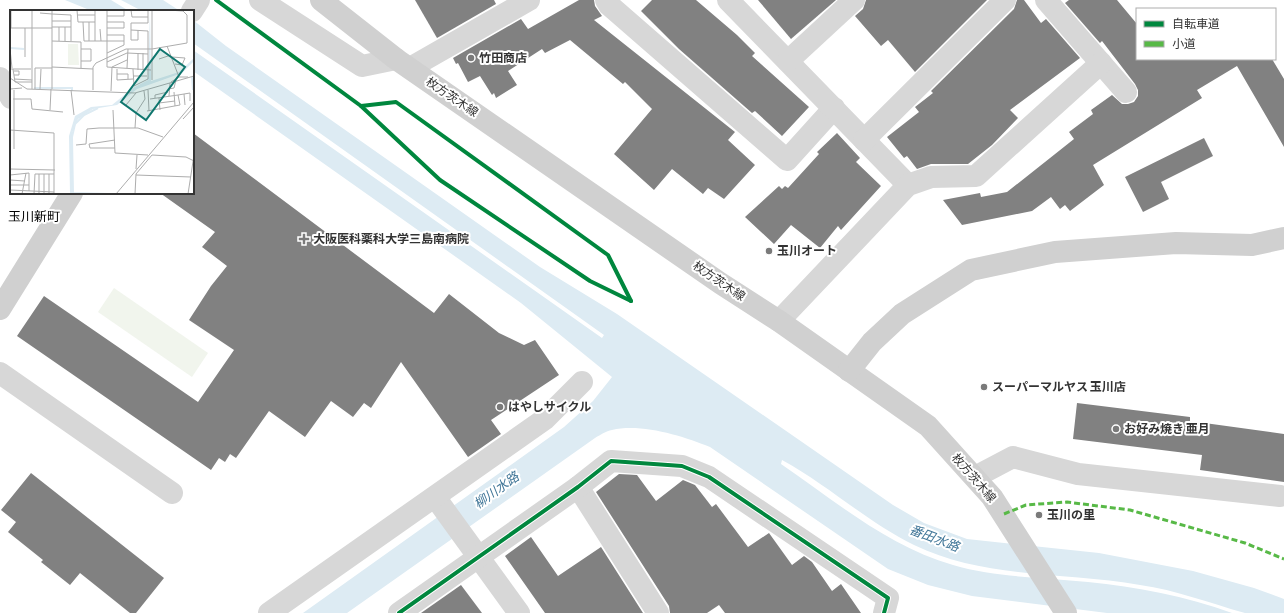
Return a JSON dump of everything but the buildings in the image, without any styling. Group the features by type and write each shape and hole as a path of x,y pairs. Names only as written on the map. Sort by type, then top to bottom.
{"main road":[{"name":"枚方茨木線","path":"321,0 403,64 720,283 779,321 928,426 992,497 1066,613"},
{"path":"0,309 67,196"},
{"path":"848,371 872,342 902,314 971,270 1054,252 1176,243 1252,245 1284,238"}],"street":[{"path":"193,10 199,0"},
{"path":"260,0 362,66 403,64 523,1"},
{"path":"606,0 609,5 787,160 834,108"},
{"path":"728,0 908,185"},
{"path":"788,61 854,0"},
{"path":"864,140 1005,0"},
{"path":"1046,0 1126,92"},
{"path":"779,321 908,185 931,177 976,176 1101,63"},
{"path":"0,78 10,96"},
{"path":"0,373 172,493"},
{"path":"268,613 440,504 545,418 582,382"},
{"path":"975,477 1013,457 1078,474 1280,496"},
{"path":"399,613 474,551 578,487 611,460 682,466 702,474 888,598 884,613"},
{"path":"578,487 658,613"},
{"path":"440,504 519,613"}],"shaded area":[{"path":"114,288 208,353 192,377 98,312"}],"water":[{"path":"65,0 111,0 127,10 90,10"},
{"path":"121,0 163,0 178,10 140,10"},
{"path":"194,21 226,46 540,267 617,314 893,505 924,523 967,539 1099,553 1193,571 1254,588 1284,599 1284,613 1245,613 1180,593 1153,587 1112,581 996,569 968,564 941,556 914,545 880,526 799,470 782,460 781,464 863,522 907,547 929,557 953,565 1003,575 1088,582 1143,590 1179,597 1232,613 1107,613 972,596 928,585 888,569 710,447 675,435 649,429 623,428 603,433 595,438 347,613 303,613 564,427 593,401 612,377 521,303 194,72 194,51 602,338 604,335 194,44"}],"marked path":[{"path":"1004,514 1026,505 1067,502 1130,510 1245,543 1284,559"}],"cycle path":[{"path":"216,0 361,106 396,102 608,255 631,301"},
{"path":"361,106 440,180 590,281 631,301"},
{"path":"399,613 578,487 611,461 682,466 709,477 888,598 884,613"}],"place":[{"name":"竹田商店","path":"471,58"},
{"name":"大阪医科薬科大学三島南病院","path":"304,239"},
{"name":"玉川オート","path":"769,251"},
{"name":"スーパーマルヤス 玉川店","path":"984,387"},
{"name":"はやしサイクル","path":"500,407"},
{"name":"お好み焼き 亜月","path":"1116,429"},
{"name":"玉川の里","path":"1039,515"}],"district":[{"name":"玉川新町","path":"34,217"}],"water label":[{"name":"柳川水路","path":"497,491"},
{"name":"番田水路","path":"934,539"}]}
